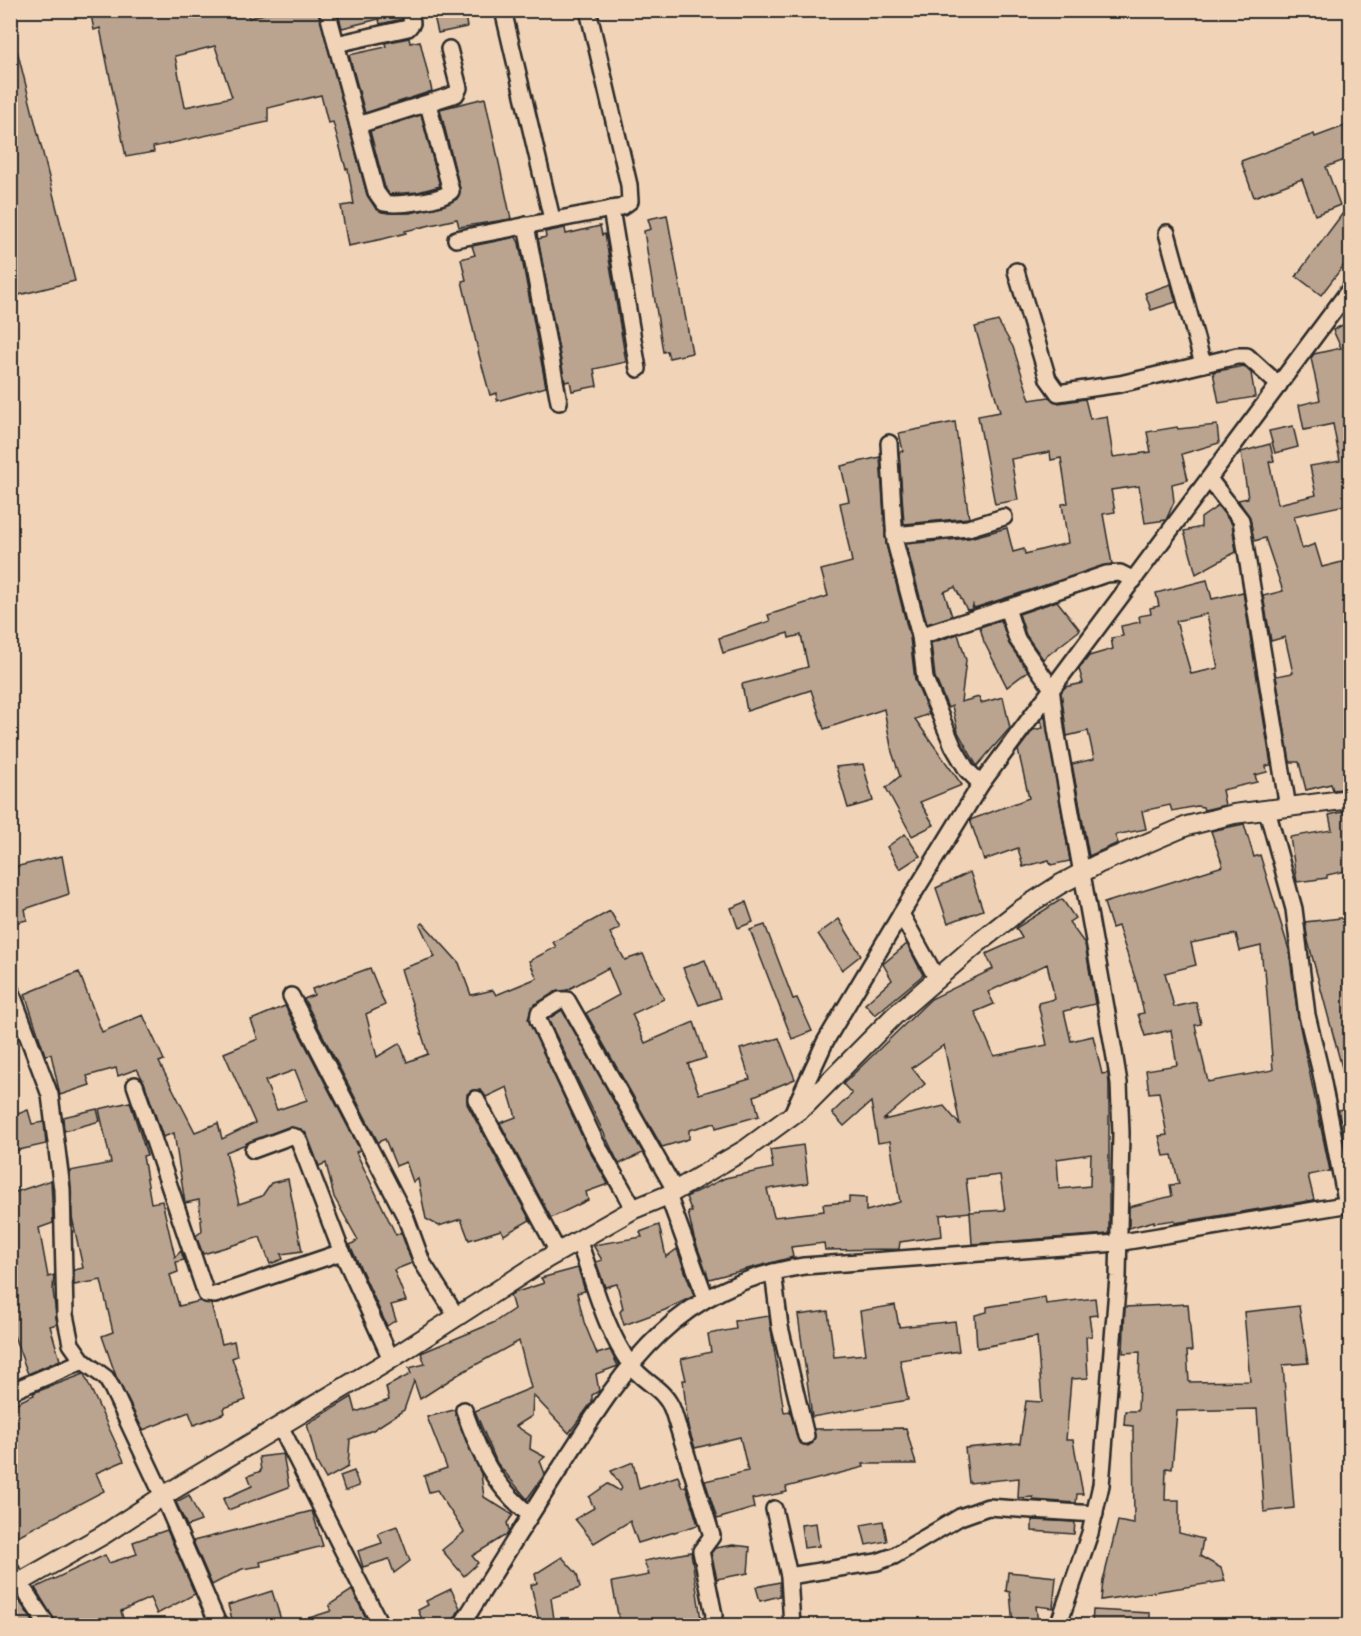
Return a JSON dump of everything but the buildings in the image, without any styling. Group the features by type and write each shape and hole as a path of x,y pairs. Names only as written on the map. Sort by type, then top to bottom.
{"street":[{"path":"327,10 376,192 384,203 392,205 441,197 448,194 452,186 428,104"},
{"path":"336,44 408,28 412,23 410,10"},
{"path":"503,10 552,219"},
{"path":"456,239 622,207 630,201 629,185 588,10"},
{"path":"358,125 428,104 459,91 449,49"},
{"path":"611,209 638,369"},
{"path":"526,225 559,402"},
{"path":"1167,233 1203,364"},
{"path":"1016,271 1048,379 1058,393 1120,384 1247,356 1275,381"},
{"path":"792,1114 825,1042 901,914 974,777 1045,680 1209,479 1275,381 1350,289"},
{"path":"889,443 894,535 920,636 927,684 953,746 974,777"},
{"path":"1209,479 1242,525 1288,807"},
{"path":"894,535 968,528 1004,517"},
{"path":"920,636 1106,574 1128,577"},
{"path":"1007,608 1017,639 1045,680 1056,729 1119,1083 1121,1132 1118,1277 1101,1485 1095,1514 1058,1626"},
{"path":"48,1626 14,1578 103,1535 159,1487 280,1426 451,1307 552,1242 578,1240 628,1199 746,1149 806,1105 894,1016 1020,910 1082,873 1187,826 1234,814 1350,799"},
{"path":"461,1626 614,1385 635,1370 656,1337 723,1288 804,1266 1117,1248 1349,1204 1322,1073 1307,1015 1294,909 1267,810"},
{"path":"901,914 937,979"},
{"path":"10,989 50,1095 62,1189 65,1315 71,1344 83,1361 106,1378 112,1388 159,1487 219,1626"},
{"path":"291,996 406,1218 422,1262 451,1307"},
{"path":"628,1199 595,1141 538,1020 539,1014 560,1000 567,1000 667,1181 706,1299"},
{"path":"135,1085 206,1294 215,1295 342,1252"},
{"path":"476,1099 552,1242"},
{"path":"253,1150 291,1136 298,1138 342,1252 388,1353"},
{"path":"578,1240 615,1338 635,1370 655,1385 671,1405 712,1536 702,1548 701,1554 714,1615 712,1626"},
{"path":"774,1276 780,1327 806,1436"},
{"path":"10,1392 83,1361"},
{"path":"464,1410 479,1454 487,1468 512,1500 530,1515"},
{"path":"280,1426 381,1626"},
{"path":"789,1576 877,1562 894,1556 960,1517 988,1507 1095,1514"},
{"path":"774,1509 789,1576 792,1626"}]}
